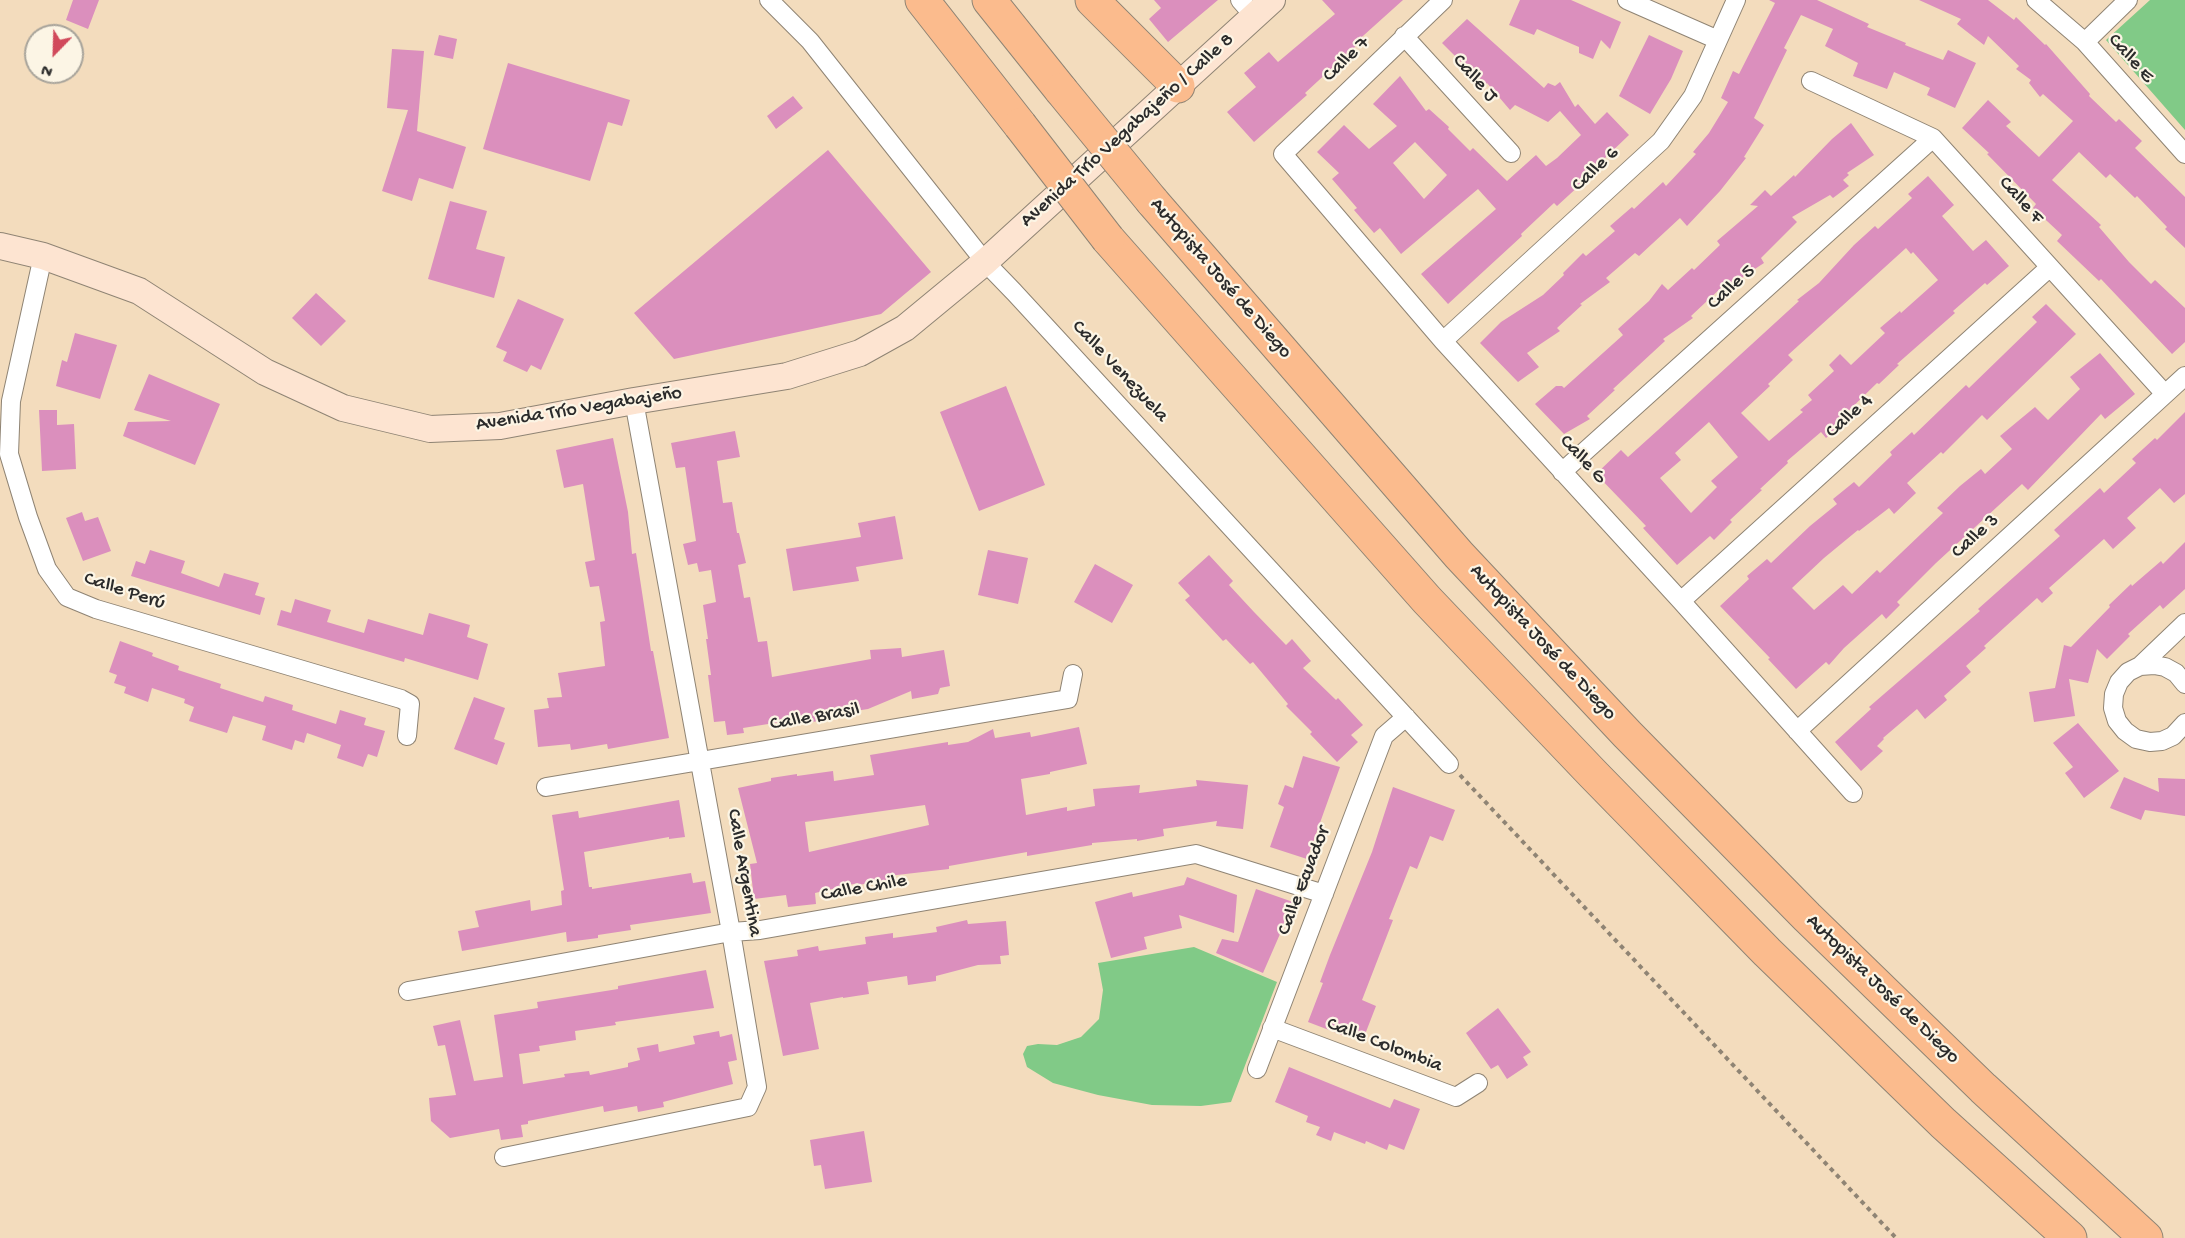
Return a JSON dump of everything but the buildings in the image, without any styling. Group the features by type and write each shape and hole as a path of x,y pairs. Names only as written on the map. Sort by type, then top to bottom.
{"highway":[{"path":"922,0 1108,239 1427,600 1593,774 1809,993 1943,1123 2070,1238"},
{"name":"Autopista José de Diego","path":"989,0 1152,201 1459,555 1627,734 1807,916 1975,1080 2146,1238"},
{"path":"1092,0 1178,86"}],"street":[{"name":"Calle Venezuela","path":"769,0 810,40 985,262 1449,764"},
{"name":"Calle 7","path":"1283,154 1443,0"},
{"path":"1628,0 1718,40"},
{"name":"Calle 6","path":"1443,341 1661,141 1693,96 1736,0"},
{"name":"Calle E","path":"2036,0 2085,42 2185,153"},
{"path":"2085,42 2128,0"},
{"name":"Avenida Trío Vegabajeño / Calle 8","path":"985,262 1178,86 1255,5"},
{"name":"Calle J","path":"1404,36 1511,153"},
{"name":"Calle F","path":"1810,81 1933,138 2165,394"},
{"name":"Calle 5","path":"1562,471 1933,138"},
{"name":"Calle G","path":"1283,154 1443,341 1853,793"},
{"name":"Avenida Trío Vegabajeño","path":"0,246 43,256 139,291 265,372 343,408 430,429 500,426 787,376 860,353 905,328 985,262"},
{"name":"Calle Perú","path":"43,256 11,401 4,455 47,569 67,597 96,609 401,699 410,704 407,736"},
{"name":"Calle 4","path":"1681,601 2050,267"},
{"name":"Calle 3","path":"1797,731 2185,376"},
{"name":"Calle Argentina","path":"504,1157 748,1107 757,1087 634,401"},
{"path":"2185,623 2140,666 2128,672 2119,682 2114,694 2113,708 2117,721 2125,731 2136,739 2150,742 2162,741 2173,736 2185,723"},
{"path":"2140,666 2154,664 2165,667 2176,673 2185,684"},
{"name":"Calle Brasil","path":"546,787 1068,699 1073,674"},
{"name":"Calle Ecuador","path":"1257,1069 1384,736 1406,717"},
{"name":"Calle Chile","path":"408,991 731,932 760,930 1196,854 1324,894"},
{"name":"Calle Colombia","path":"1272,1028 1456,1097 1478,1083"}],"path":[{"path":"1449,764 1896,1238"}],"green space":[{"path":"2150,0 2185,0 2185,130 2106,40"},
{"path":"1194,947 1277,982 1231,1102 1201,1106 1152,1105 1098,1095 1053,1083 1027,1067 1023,1054 1027,1046 1057,1045 1081,1037 1099,1019 1103,990 1098,963"}]}
